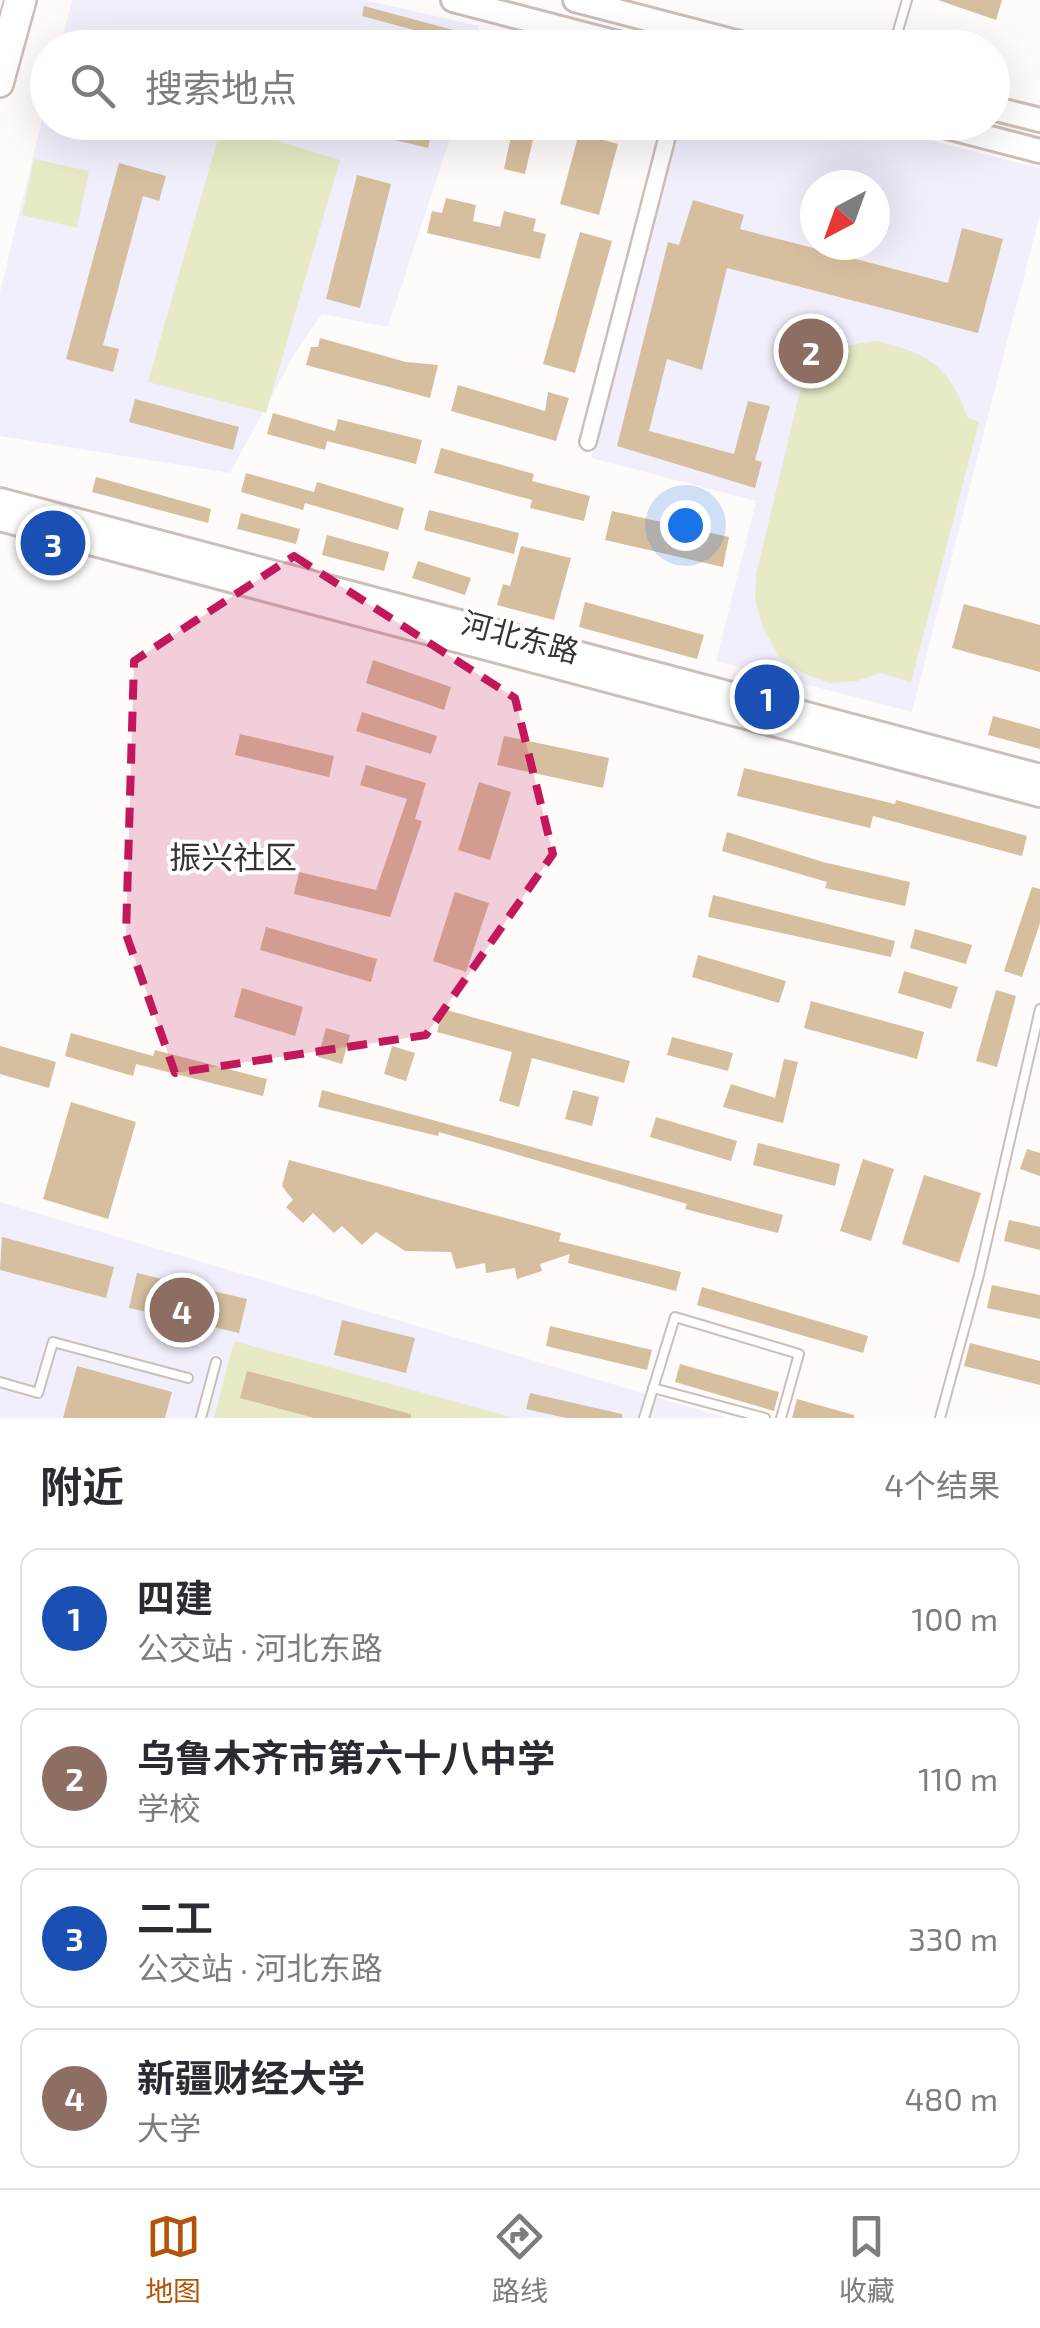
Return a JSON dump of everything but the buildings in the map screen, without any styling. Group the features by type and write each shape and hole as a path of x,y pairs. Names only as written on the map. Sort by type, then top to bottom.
{"main road":[{"path":"0,84 23,0"},
{"path":"453,0 570,30"},
{"path":"578,30 582,1 691,30"},
{"path":"1010,112 1040,120"},
{"path":"995,140 1040,152"},
{"name":"河北东路","path":"0,500 1040,776"},
{"path":"0,518 1040,795"}],"street":[{"path":"588,442 666,140"}],"lane":[{"path":"0,34 9,0"},
{"path":"898,30 907,0"},
{"path":"940,1418 979,1275 1040,1009"},
{"path":"644,1418 675,1318 800,1354 781,1418"},
{"path":"0,1382 38,1393 53,1342 188,1378"},
{"path":"201,1418 216,1362"},
{"path":"653,1388 766,1418"}],"highlighted area":[{"path":"294,556 515,698 553,854 426,1035 175,1073 126,934 134,661"}],"shaded area":[{"path":"72,0 365,0 479,26 478,30 64,30"},
{"path":"37,140 449,140 388,327 322,314 295,353 230,473 0,436 0,292"},
{"path":"673,140 929,140 1040,168 1040,214 912,712 716,661 756,501 591,458"},
{"path":"0,1202 727,1418 0,1418"}],"green space":[{"path":"217,140 274,140 340,160 266,413 148,382"},
{"path":"34,159 89,171 77,228 22,215"},
{"path":"877,341 911,351 935,365 953,386 968,418 979,422 911,682 880,673 857,681 829,683 800,672 778,655 762,625 755,598 756,575 800,391 820,365 843,346"},
{"path":"234,1341 515,1418 214,1418"}],"place":[{"name":"乌鲁木齐市第六十八中学","path":"811,351"},
{"name":"二工","path":"53,543"},
{"name":"四建","path":"767,697"},
{"name":"新疆财经大学","path":"182,1310"}],"district":[{"name":"振兴社区","path":"233,858"}]}
